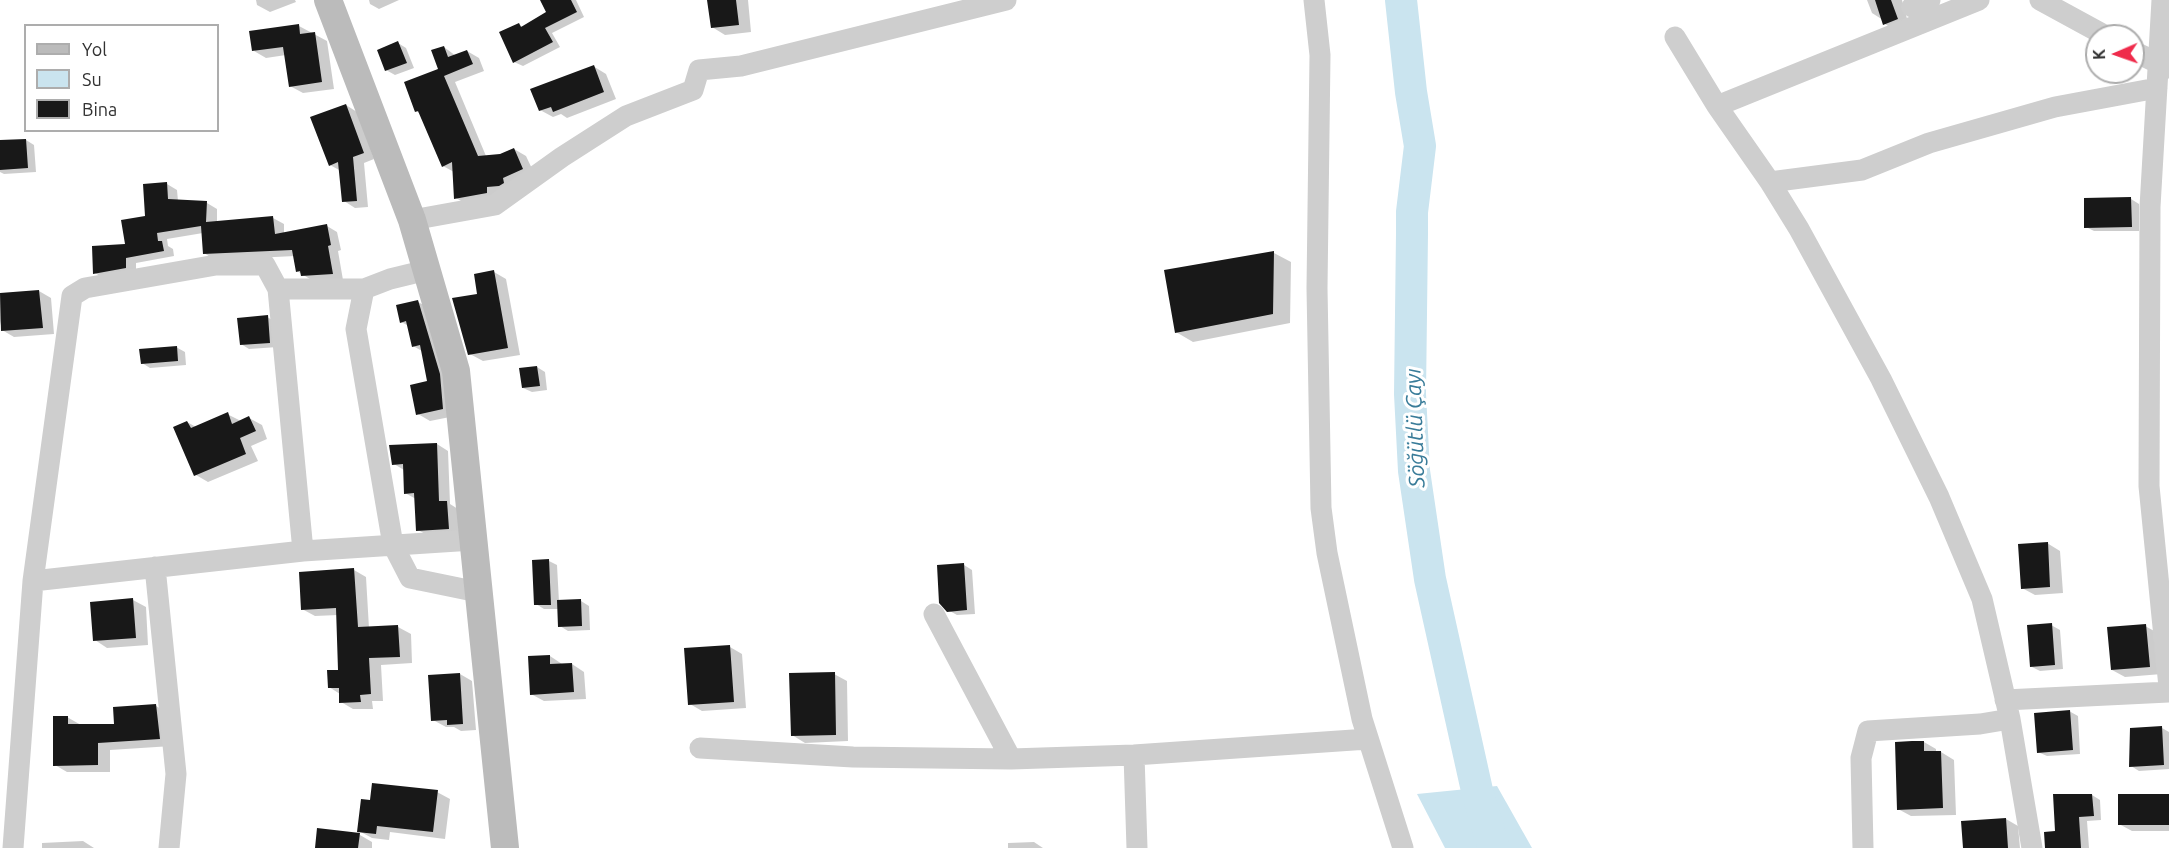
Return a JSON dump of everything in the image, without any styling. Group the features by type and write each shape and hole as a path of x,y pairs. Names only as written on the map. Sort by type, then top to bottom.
{"street":[{"path":"328,0 412,220 456,371 505,848"},
{"path":"412,220 495,205 562,157 626,116 693,90 699,70 741,66 1006,0"},
{"path":"1314,0 1320,55 1317,288 1321,508 1338,609 1362,719 1403,848"},
{"path":"1717,106 1979,0"},
{"path":"2040,0 2085,25"},
{"path":"2162,0 2164,67 2157,88 2150,207 2159,486 2169,687"},
{"path":"1676,38 1717,106 1770,182 1799,229 1881,379 1939,497 1982,599 2007,709 2032,848"},
{"path":"2145,57 2164,67"},
{"path":"1770,182 1862,170 1929,143 2055,107 2157,88"},
{"path":"13,848 33,581 72,296 85,288 216,265 265,265 278,289 303,551"},
{"path":"278,289 364,289 390,279 427,270"},
{"path":"364,289 356,329 393,545 410,578 478,592"},
{"path":"33,581 303,551 473,540"},
{"path":"155,567 176,774 170,848"},
{"path":"934,614 1011,759"},
{"path":"1863,848 1861,758 1868,731 1980,724 2007,709 2169,692"},
{"path":"700,748 853,757 1011,759 1134,755 1368,739"},
{"path":"1134,755 1137,848"}],"water":[{"path":"1497,786 1532,848 1445,848 1417,794"}],"building":[{"path":"540,0 571,0 577,12 545,28 553,42 513,63 499,32 519,23 521,27 546,12"},
{"path":"707,0 736,0 739,25 711,28"},
{"path":"1875,0 1891,0 1898,19 1883,25"},
{"path":"299,24 300,34 315,32 322,82 289,87 283,47 252,51 249,31"},
{"path":"398,41 407,63 385,71 377,50"},
{"path":"444,46 448,57 467,50 473,64 444,76 478,156 500,154 514,148 523,169 503,178 504,183 499,186 487,187 487,193 454,199 452,162 442,167 418,111 415,112 404,82 438,69 431,50"},
{"path":"594,65 604,92 553,112 551,107 539,111 530,89"},
{"path":"346,104 364,153 353,157 357,201 342,202 338,162 329,166 310,117"},
{"path":"26,139 28,168 0,170 0,140"},
{"path":"167,182 168,199 207,201 206,222 273,216 275,234 327,224 333,274 301,276 300,271 296,272 292,250 203,254 201,226 157,233 158,241 162,241 164,251 126,258 126,268 93,274 92,246 125,244 121,220 145,216 143,184"},
{"path":"2131,197 2132,227 2084,228 2084,198"},
{"path":"1274,251 1273,314 1175,333 1164,270"},
{"path":"494,270 508,348 468,355 452,298 477,294 474,274"},
{"path":"39,290 43,328 1,331 0,293"},
{"path":"418,300 440,374 443,409 416,415 410,385 427,381 420,345 412,347 406,321 400,323 396,305"},
{"path":"268,315 270,343 240,345 237,318"},
{"path":"177,346 178,361 141,364 139,349"},
{"path":"537,366 540,386 522,388 519,368"},
{"path":"228,412 232,424 249,416 256,431 240,438 246,454 194,476 173,427 187,421 191,428"},
{"path":"437,443 439,501 447,501 449,529 416,531 414,493 404,494 403,464 392,465 389,445"},
{"path":"2048,542 2050,587 2021,589 2018,544"},
{"path":"549,559 551,605 534,605 532,560"},
{"path":"964,563 967,610 947,612 939,603 937,565"},
{"path":"354,568 358,627 398,625 400,657 369,658 371,694 360,695 361,702 339,703 339,688 328,688 327,670 338,670 336,608 301,610 299,572"},
{"path":"133,598 136,638 93,641 90,602"},
{"path":"581,599 582,626 558,627 557,600"},
{"path":"2052,623 2055,665 2030,667 2027,625"},
{"path":"2146,624 2150,667 2111,670 2107,627"},
{"path":"730,645 734,702 688,705 684,648"},
{"path":"550,655 550,664 572,663 574,692 530,695 528,656"},
{"path":"835,672 836,735 791,736 789,673"},
{"path":"460,673 463,724 447,725 447,720 431,721 428,675"},
{"path":"156,704 160,739 98,743 98,765 53,766 53,716 68,716 68,724 114,724 113,707"},
{"path":"2070,710 2073,750 2037,753 2034,713"},
{"path":"2162,726 2164,765 2129,767 2130,728"},
{"path":"1924,741 1924,751 1941,751 1943,808 1897,810 1895,742"},
{"path":"372,783 438,790 433,832 377,826 376,834 357,832 361,799 370,800"},
{"path":"2053,794 2092,794 2094,816 2079,817 2081,848 2045,848 2044,832 2055,831"},
{"path":"2118,794 2169,794 2169,825 2118,825"},
{"path":"2006,818 2008,848 1963,848 1961,821"},
{"path":"317,828 360,833 358,848 315,848"}],"waterway":[{"name":"Söğütlü Çayı","path":"1401,0 1411,92 1420,146 1412,212 1410,394 1414,471 1430,579 1478,795 1494,848"}]}
